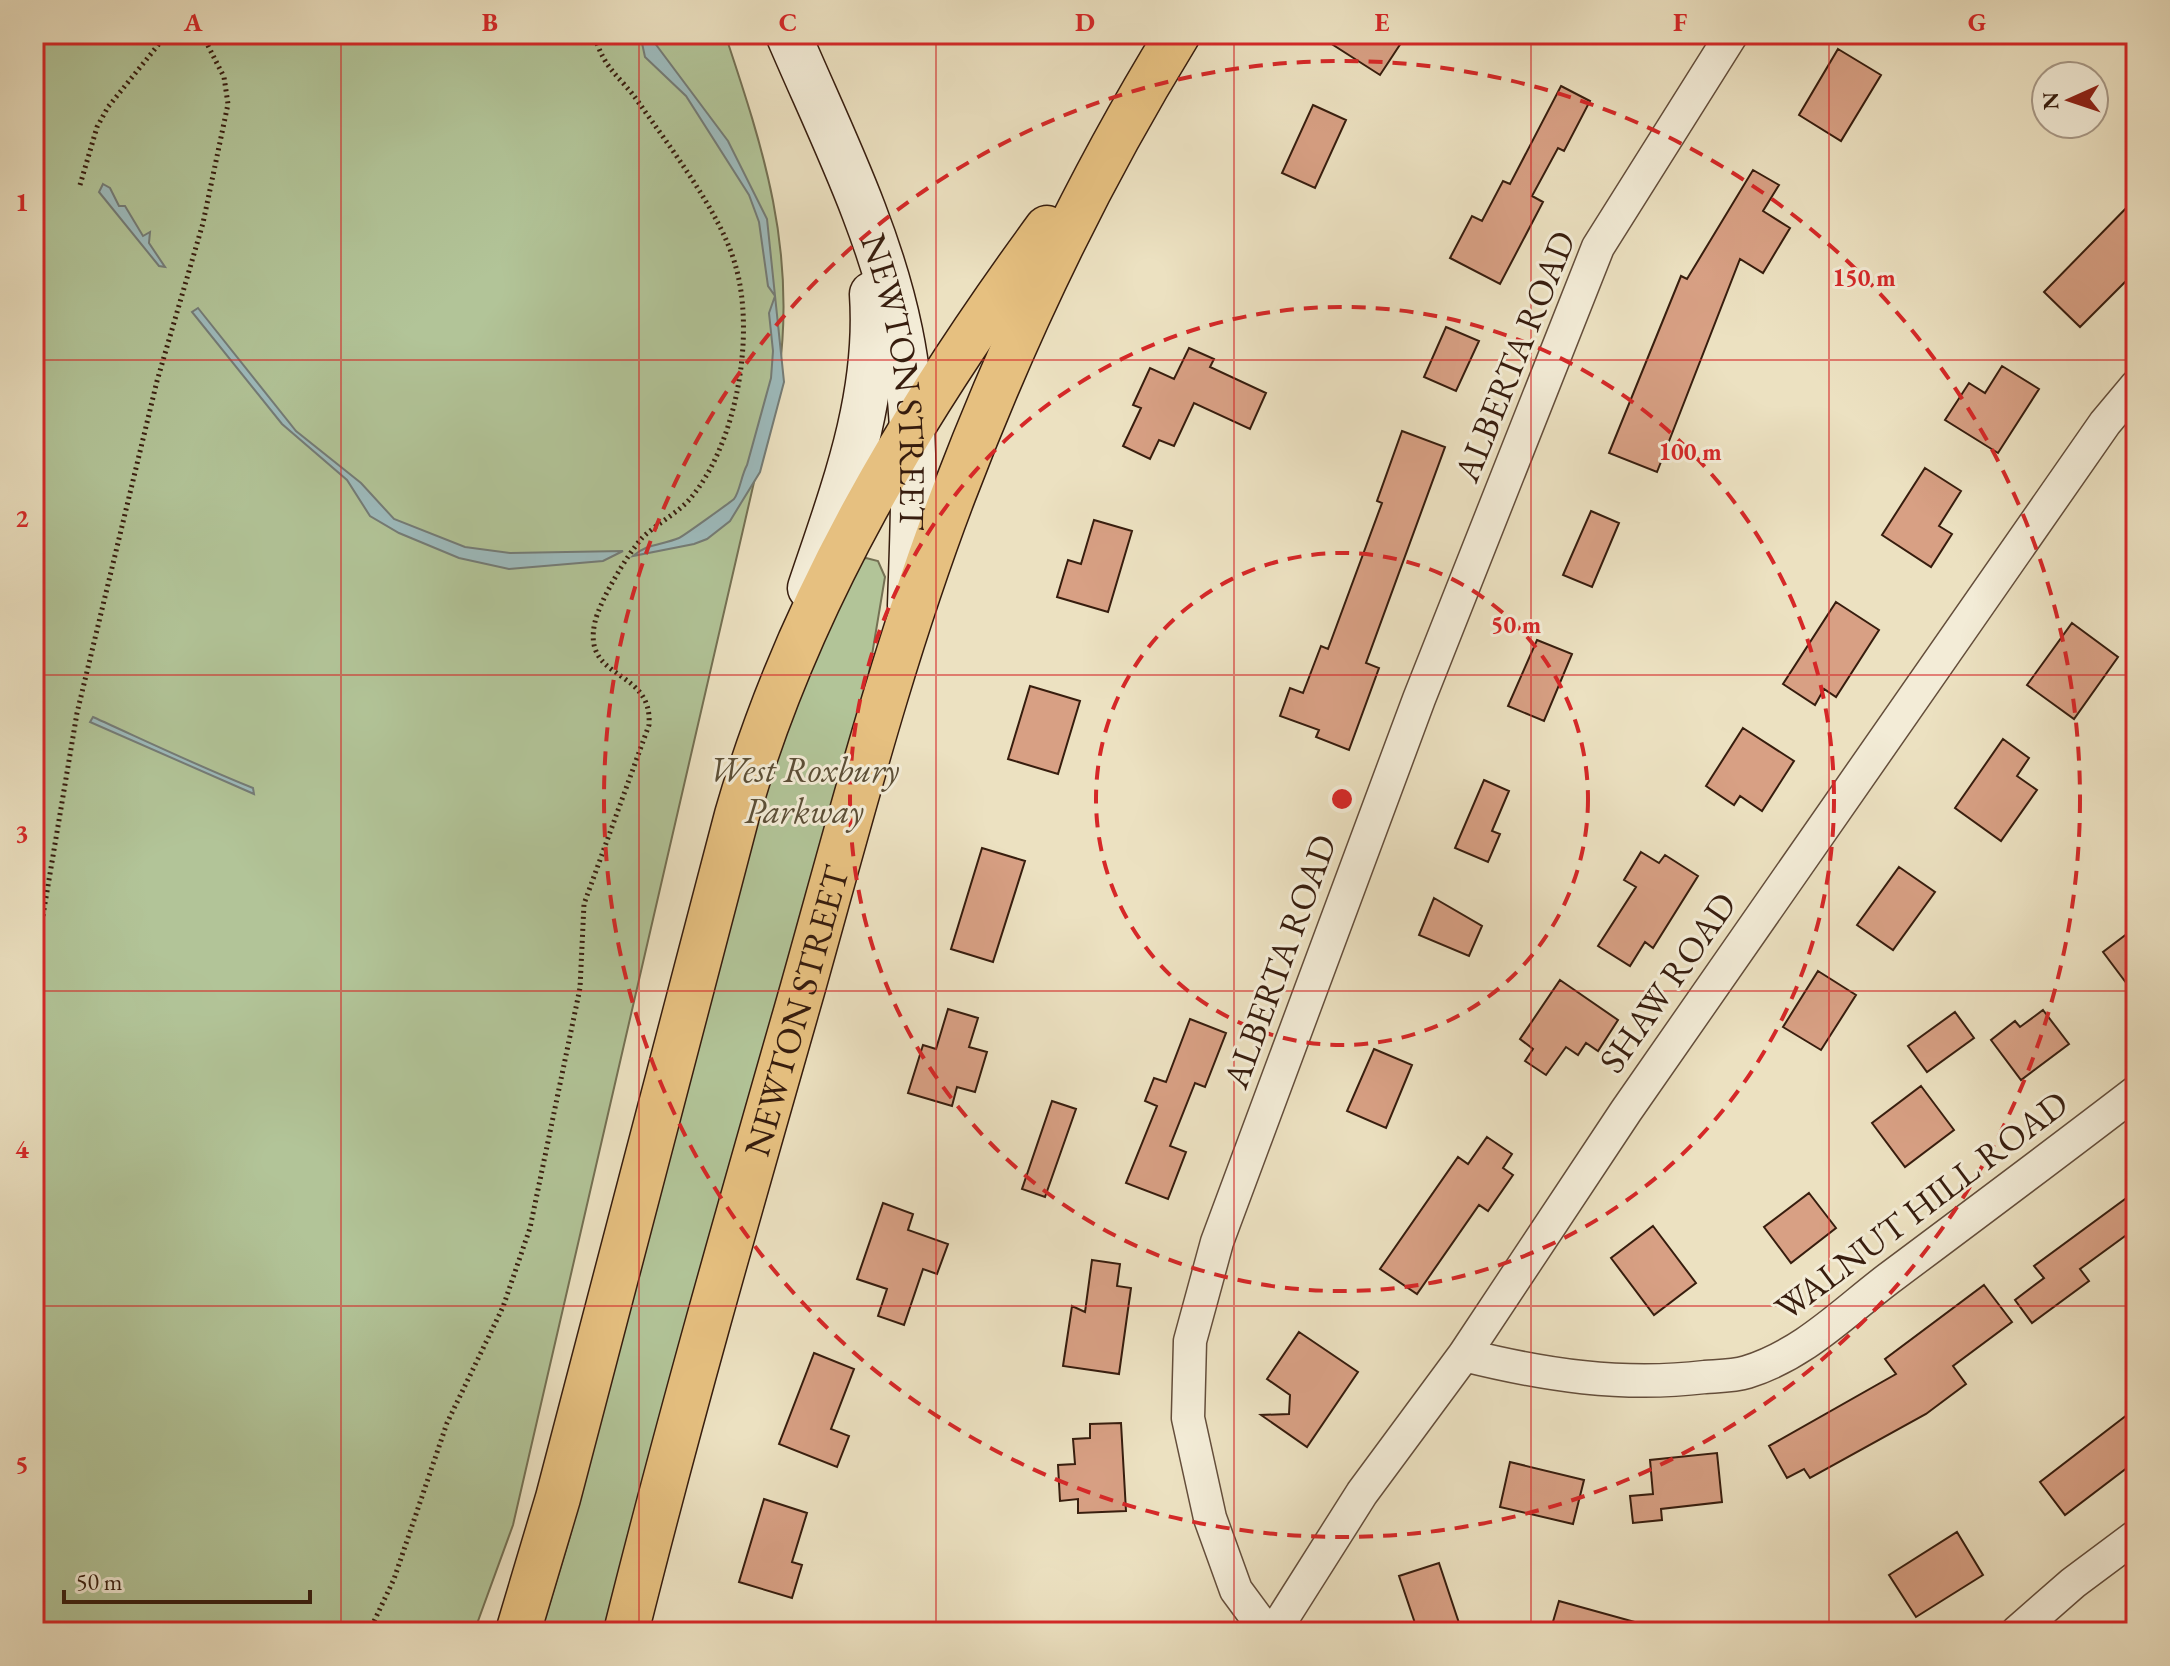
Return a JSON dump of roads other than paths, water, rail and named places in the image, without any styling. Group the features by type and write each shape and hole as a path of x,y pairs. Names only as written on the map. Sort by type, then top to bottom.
{"main road":[{"name":"NEWTON STREET","path":"626,1632 730,1235 909,622 913,424 900,330 858,200 788,34"},
{"path":"518,1632 558,1498 718,887 766,720 817,602 913,424 1017,269 1124,122 1178,34"},
{"path":"909,622 954,493 1019,333 1124,122"},
{"name":"NEWTON STREET","path":"766,720 846,482 869,394 873,314 858,200"}],"street":[{"name":"ALBERTA ROAD","path":"1267,1632 1236,1590 1210,1518 1188,1418 1190,1341 1217,1242 1413,714 1598,247 1732,34"},
{"name":"SHAW ROAD","path":"1274,1632 1362,1493 1464,1355 1662,1059 2105,423 2136,386"},
{"name":"WALNUT HILL ROAD","path":"1464,1355 1531,1372 1596,1380 1679,1380 1744,1373 1782,1358 1819,1336 1882,1284 2136,1092"},
{"path":"2017,1632 2073,1583 2136,1536"}],"water":[{"path":"640,34 648,34 728,141 767,219 784,382 760,472 730,521 707,539 694,544 633,556 649,547 679,538 736,496 771,378 773,351 769,313 775,296 768,286 759,222 749,195 686,96 645,57"},
{"path":"103,184 110,188 119,206 125,206 143,236 150,232 149,243 165,267 159,266 99,192"},
{"path":"198,308 296,431 361,483 394,519 465,547 510,553 623,551 603,561 509,569 459,558 399,533 370,516 347,480 282,424 192,312"},
{"path":"93,717 253,788 254,794 90,722"}],"park label":[{"name":"West Roxbury Parkway","path":"804,790"}]}
